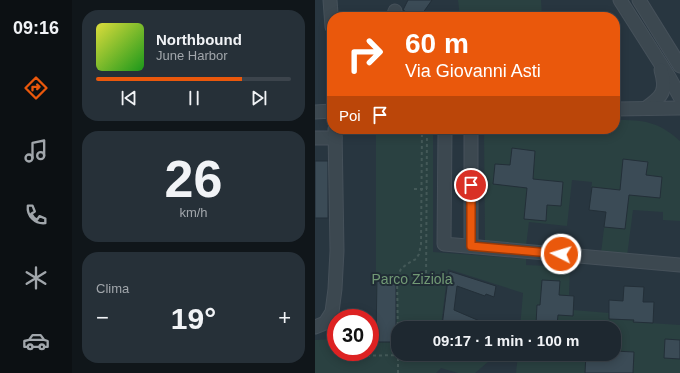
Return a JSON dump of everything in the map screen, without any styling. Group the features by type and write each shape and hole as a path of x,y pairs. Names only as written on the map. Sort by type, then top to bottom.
{"street":[{"path":"330,0 331,12"},
{"path":"620,0 680,97"},
{"path":"639,0 680,66"},
{"path":"646,108 658,99 664,91 664,80 659,62"},
{"path":"620,108 680,108"},
{"path":"315,112 327,111"},
{"path":"315,138 335,134 337,251 332,312 325,323 315,327"},
{"path":"445,134 444,244 680,265"},
{"path":"471,134 471,246"}],"path":[{"path":"398,321 397,276 407,264 416,259 419,254 421,244 423,189 422,134"},
{"path":"426,285 427,134"},
{"path":"415,188 427,189"},
{"path":"379,355 391,355"},
{"path":"398,361 398,373"}],"green space":[{"path":"458,0 541,0 542,12 459,12"},
{"path":"620,120 634,120 650,123 665,129 680,141 680,221 663,220 663,212 633,210 627,256 601,253 606,212 589,210 592,182 572,180 567,226 529,222 526,246 485,242 484,134 620,134"},
{"name":"Parco Ziziola","path":"376,134 433,134 433,252 526,259 526,265 570,267 569,295 574,296 573,310 609,313 609,319 627,319 634,313 634,322 680,325 680,373 516,373 517,361 621,361 621,321 521,321 523,293 448,269 442,321 391,321 391,361 489,361 475,373 458,373 441,368 436,373 315,373 315,340 327,339 327,361 379,361 379,309 376,309"}],"building":[{"path":"408,0 432,0 424,12 406,12 403,10"},
{"path":"512,148 535,151 533,179 563,182 561,206 547,205 546,221 524,219 527,188 493,184 495,164 510,165"},
{"path":"623,159 648,162 646,175 662,177 660,198 629,195 625,229 604,227 606,212 589,210 592,187 620,190"},
{"path":"315,161 328,161 328,218 315,218"},
{"path":"449,271 496,286 494,297 486,294 485,296 457,286 454,310 480,321 443,321"},
{"path":"377,276 396,276 396,321 391,321 391,342 379,342 379,309 376,309"},
{"path":"542,280 560,281 559,295 574,296 573,316 558,315 557,321 536,321 537,305 540,305"},
{"path":"624,286 644,287 643,302 654,302 653,323 633,322 634,320 609,319 609,300 623,301"},
{"path":"665,339 680,340 680,359 664,358"},
{"path":"621,351 634,352 633,373 585,373 586,361 621,361"}],"route":[{"path":"471,185 471,246 561,254"}]}
